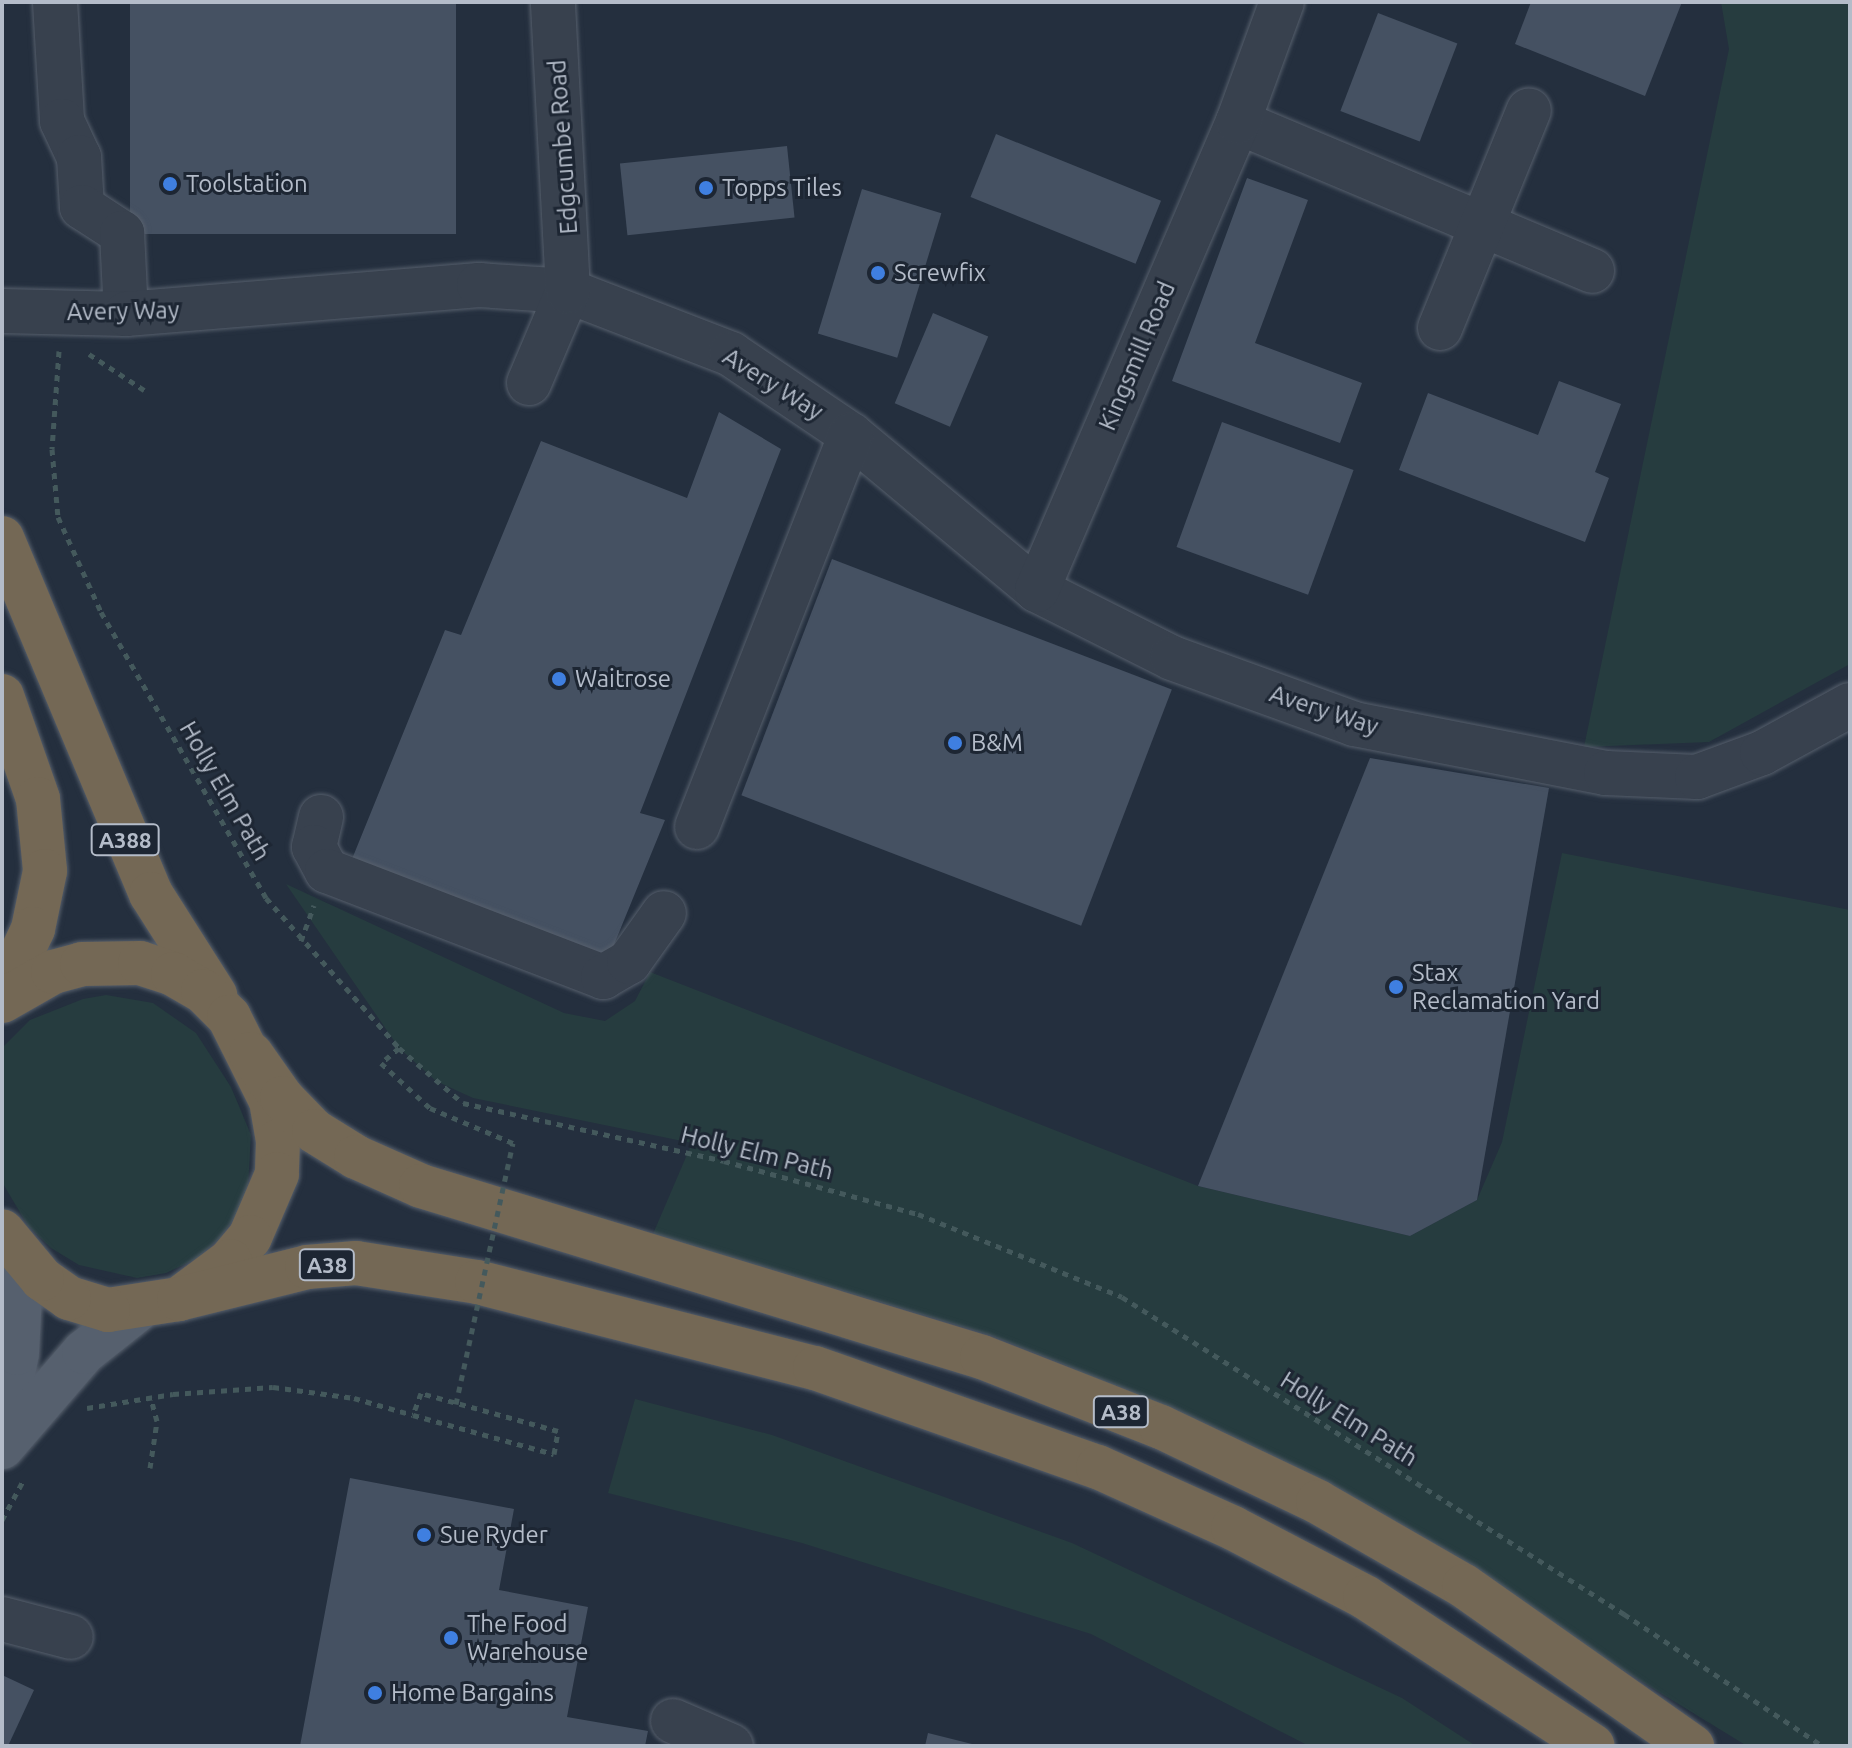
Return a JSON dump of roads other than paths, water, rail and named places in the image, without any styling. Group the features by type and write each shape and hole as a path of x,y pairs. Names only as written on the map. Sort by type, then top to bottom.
{"highway":[{"name":"A388","path":"2,538 151,894 229,1017"},
{"path":"2,696 38,799 45,871 33,929 2,998"},
{"path":"2,998 53,972 109,960 173,974 203,991 229,1017 251,1054 271,1101 277,1174 250,1237 222,1268 179,1299 137,1310 108,1310 69,1298 12,1245"},
{"name":"A38","path":"251,1054 282,1098 314,1131 356,1157 421,1186 982,1357 1161,1427 1318,1502 1464,1586 1692,1746"},
{"name":"A38","path":"179,1299 307,1267 356,1263 453,1276 815,1368 1098,1467 1233,1528 1365,1597 1593,1746"}],"main road":[{"path":"2,1431 17,1353 12,1245"},
{"path":"16,1457 84,1352 137,1310"}],"street":[{"path":"55,2 62,121 79,157 82,207 122,233 126,314"},
{"name":"Edgcumbe Road","path":"553,2 568,291"},
{"name":"Kingsmill Road","path":"1037,590 1238,122 1282,2"},
{"path":"1440,328 1529,110"},
{"path":"1238,122 1482,228 1592,271"},
{"name":"Avery Way","path":"2,311 61,324 126,314 479,285 568,291 731,354 851,435 1037,590 1186,663 1354,724 1606,773 1697,777 1762,753 1850,705"},
{"path":"529,383 568,291"},
{"path":"697,827 851,435"},
{"path":"321,817 314,847 327,871 603,977 629,962 664,913"},
{"path":"2,1619 71,1637"},
{"path":"673,1721 731,1746"}],"place":[{"name":"Toolstation","path":"170,184"},
{"name":"Topps Tiles","path":"706,188"},
{"name":"Screwfix","path":"878,273"},
{"name":"Waitrose","path":"559,679"},
{"name":"B&M","path":"955,743"},
{"name":"Stax Reclamation Yard","path":"1396,987"},
{"name":"Sue Ryder","path":"424,1535"},
{"name":"The Food Warehouse","path":"451,1638"},
{"name":"Home Bargains","path":"375,1693"}]}
